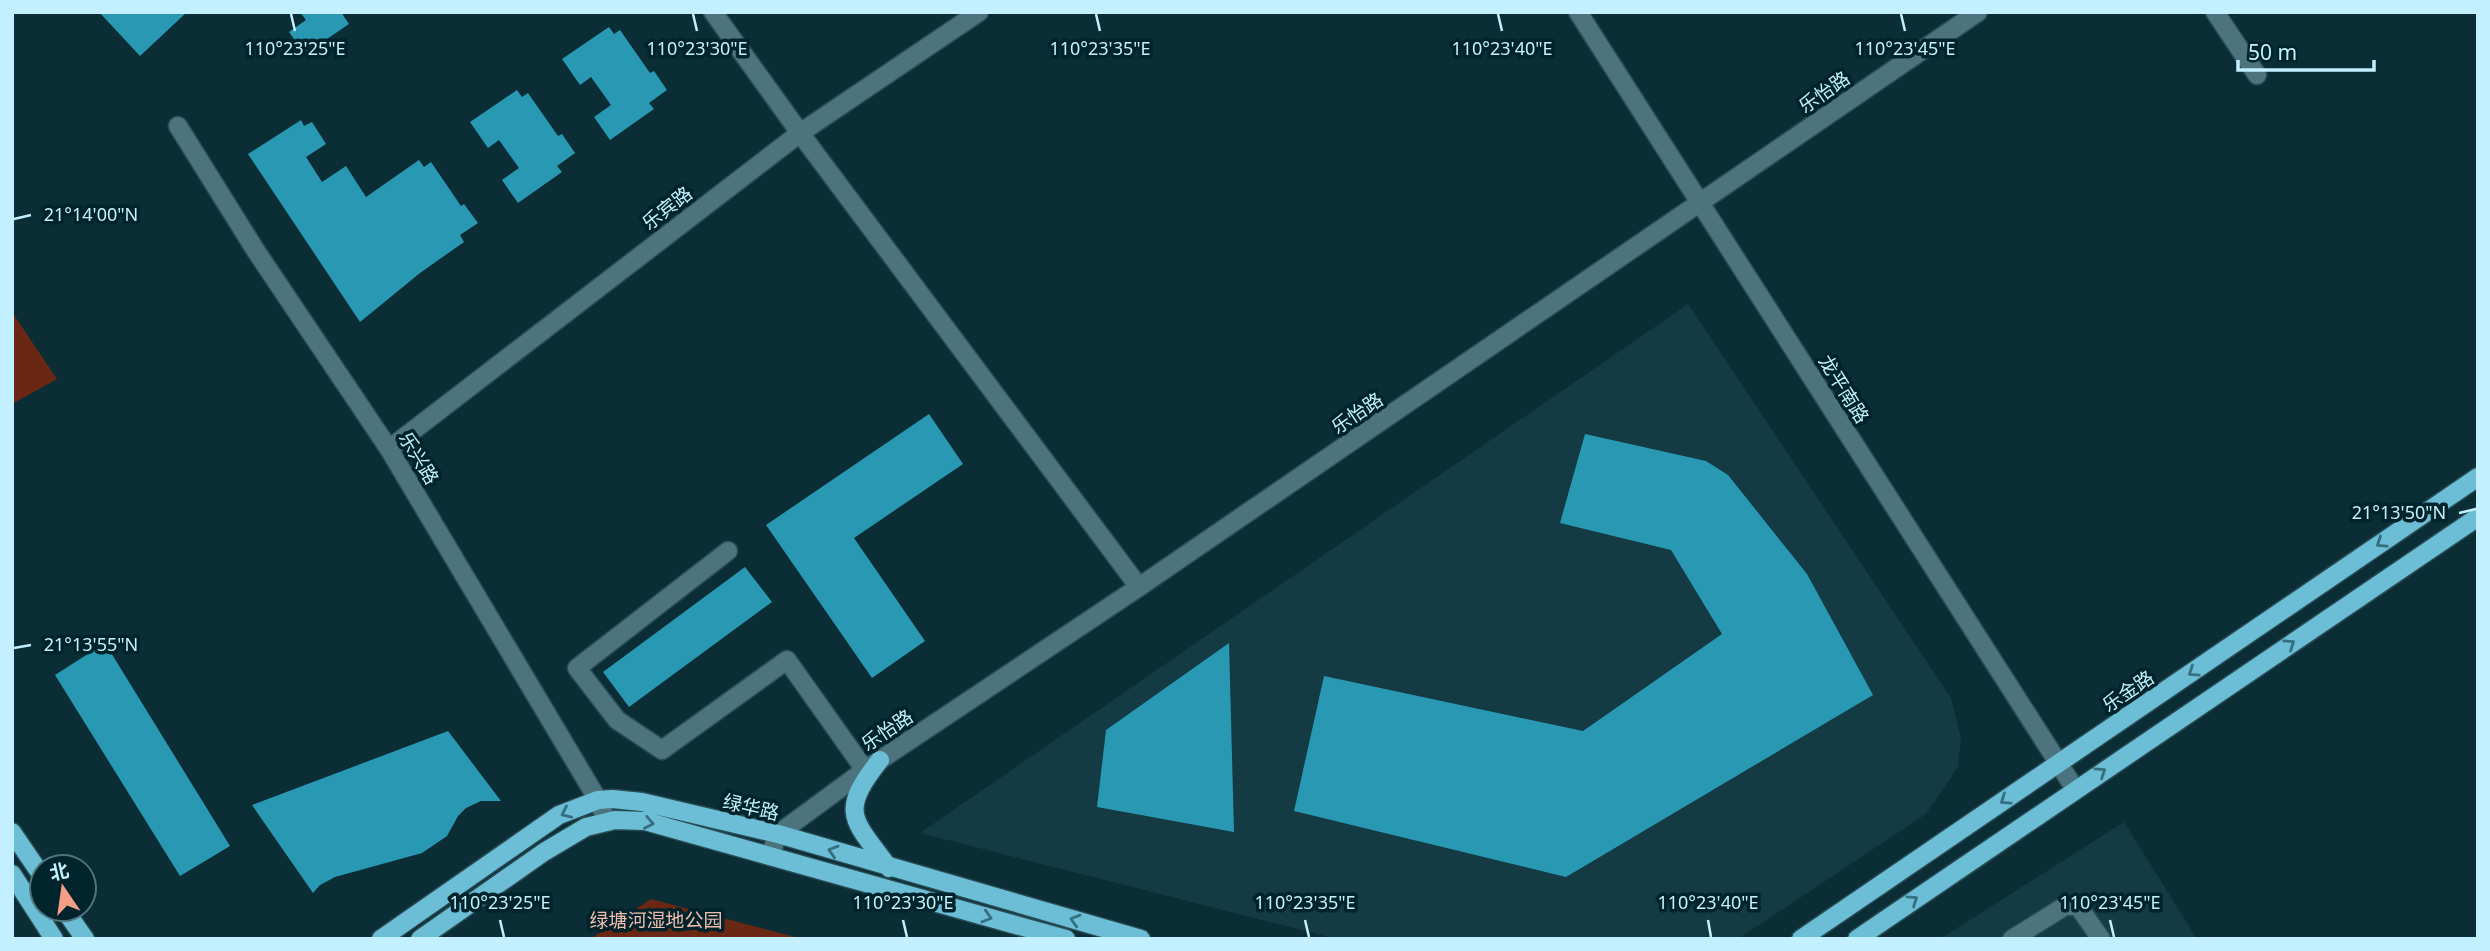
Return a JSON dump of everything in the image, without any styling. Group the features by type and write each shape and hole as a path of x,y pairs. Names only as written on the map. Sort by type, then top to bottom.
{"main road":[{"name":"乐金路","path":"1801,939 2478,477"},
{"path":"1857,939 2478,517"},
{"path":"872,765 861,784 853,807 856,820 889,868"},
{"name":"绿华路","path":"381,939 559,815 598,800 612,799 642,803 778,834 1141,939"},
{"path":"420,939 544,852 586,827 615,820 645,821 1066,939"},
{"path":"12,832 28,855"},
{"path":"12,874 54,939"},
{"path":"74,923 85,939"}],"street":[{"path":"713,12 800,133 1139,587"},
{"name":"乐宾路","path":"389,449 800,133 979,12"},
{"name":"龙平南路","path":"1578,12 2075,789"},
{"name":"乐怡路","path":"778,834 872,765 1139,587 1978,12"},
{"path":"2214,12 2256,75"},
{"name":"乐兴路","path":"178,127 256,251 389,449 598,800 607,822"},
{"path":"728,551 577,668 617,720 662,750 787,660 872,765"},
{"path":"770,856 778,834"},
{"path":"2012,939 2065,906 2078,906 2101,939"}],"shaded area":[{"path":"1688,304 1951,698 1961,738 1958,767 1926,814 1738,939 1337,939 920,833"},
{"path":"2124,822 2197,939 1940,939"}],"green space":[{"path":"12,312 57,379 12,404"},
{"name":"绿塘河湿地公园","path":"651,899 803,939 590,939"}],"building":[{"path":"99,12 187,12 140,56"},
{"path":"300,12 341,12 349,24 305,54 289,32 306,20"},
{"path":"609,27 614,34 620,30 650,73 654,71 667,90 649,103 654,109 610,140 594,117 611,105 591,77 580,85 562,59"},
{"path":"517,90 522,97 528,93 558,136 562,134 575,153 557,166 562,172 518,203 502,180 519,168 499,140 488,148 470,122"},
{"path":"301,120 304,126 312,122 326,144 306,157 322,182 346,166 366,197 419,160 424,167 431,162 461,206 464,204 478,223 460,235 464,242 420,273 360,322 248,154"},
{"path":"929,414 963,464 854,538 925,641 872,678 766,525"},
{"path":"1585,434 1706,461 1728,475 1807,574 1873,695 1566,877 1294,811 1324,676 1583,731 1722,634 1671,550 1560,523"},
{"path":"745,567 772,602 629,707 603,672"},
{"path":"105,643 230,846 180,876 55,675"},
{"path":"1229,643 1234,832 1097,807 1106,730"},
{"path":"448,731 501,801 481,801 466,808 458,816 447,836 422,853 335,877 320,885 313,893 252,805"}]}
